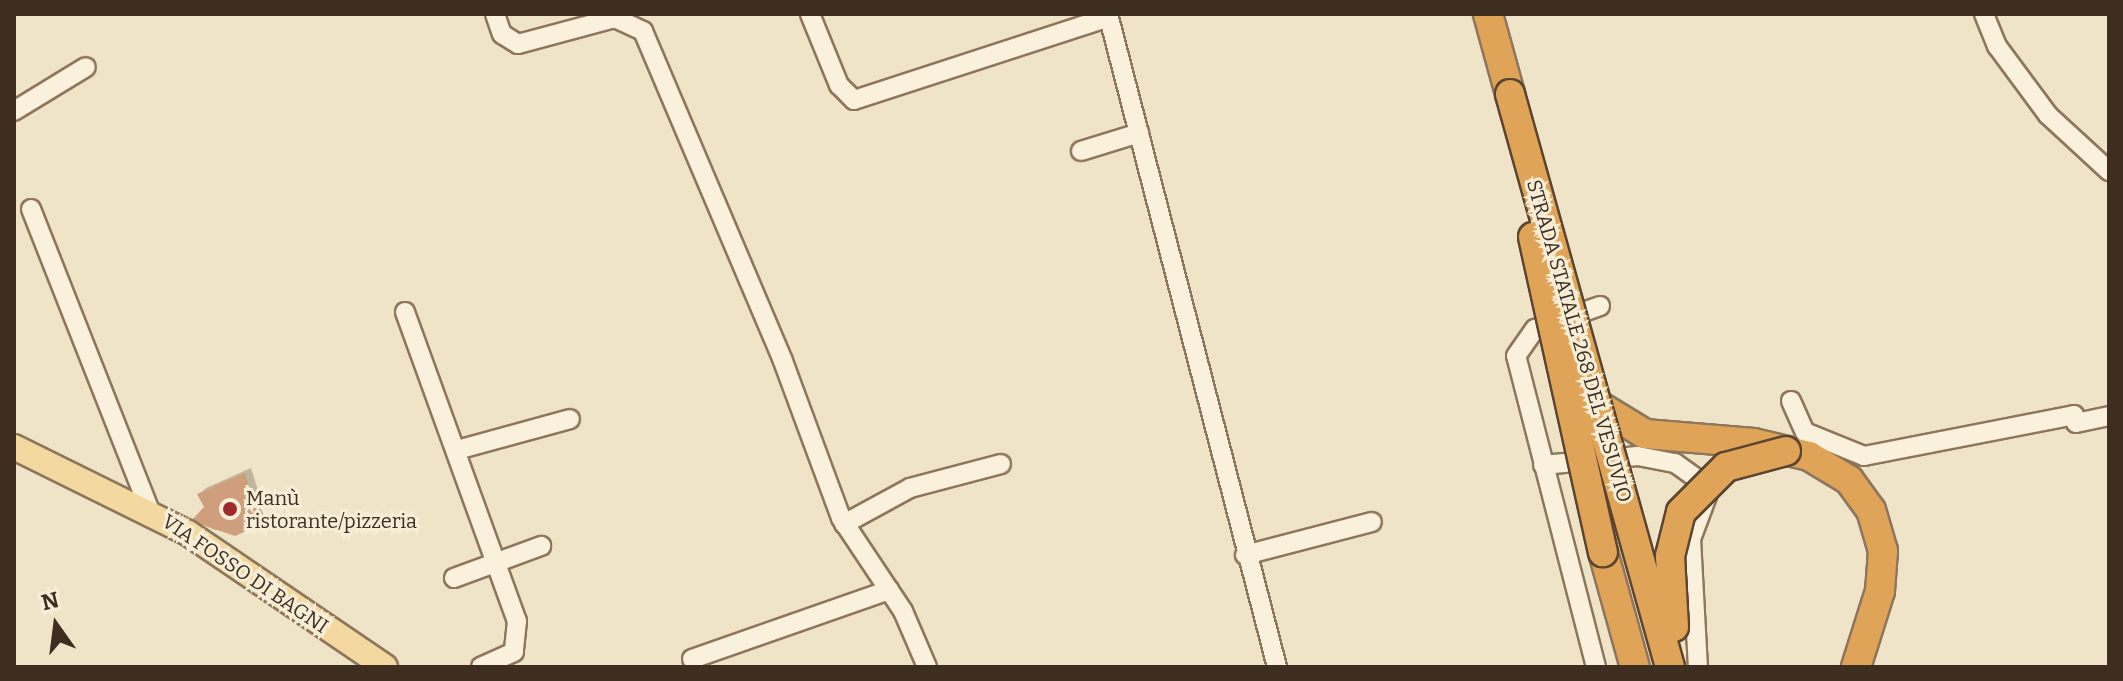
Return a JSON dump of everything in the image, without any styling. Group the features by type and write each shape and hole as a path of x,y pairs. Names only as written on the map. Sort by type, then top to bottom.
{"highway":[{"name":"STRADA STATALE 268 DEL VESUVIO","path":"1488,14 1670,667"},
{"path":"1510,94 1564,396 1635,667"},
{"path":"1596,404 1645,434 1786,451 1831,466 1849,480 1880,531 1880,591 1858,660"},
{"path":"1684,667 1669,581 1681,512 1726,467 1786,451"}],"main road":[{"name":"VIA FOSSO DI BAGNI","path":"14,447 151,513 385,667"}],"street":[{"path":"495,14 502,34 518,44 615,18 643,31 844,524 889,590 927,667"},
{"path":"810,14 839,85 854,100 1108,16 1245,555 1277,667"},
{"path":"1984,14 1997,46 2048,115 2109,171"},
{"path":"14,111 86,67"},
{"path":"1081,151 1139,133"},
{"path":"31,209 151,513"},
{"path":"1596,667 1516,356 1535,329 1600,306"},
{"path":"405,312 457,450 520,642 481,667"},
{"path":"1791,401 1805,432 1864,456 2074,415 2076,423 2109,416"},
{"path":"457,450 570,419"},
{"path":"1543,465 1638,456 1675,463 1710,488 1690,555 1698,667"},
{"path":"844,524 910,488 1001,464"},
{"path":"1245,555 1372,522"},
{"path":"454,578 541,546"},
{"path":"692,659 889,590"}],"building":[{"path":"245,473 261,524 235,536 191,521 204,507 197,494"}],"place":[{"name":"Manù ristorante/pizzeria","path":"230,509"}]}
